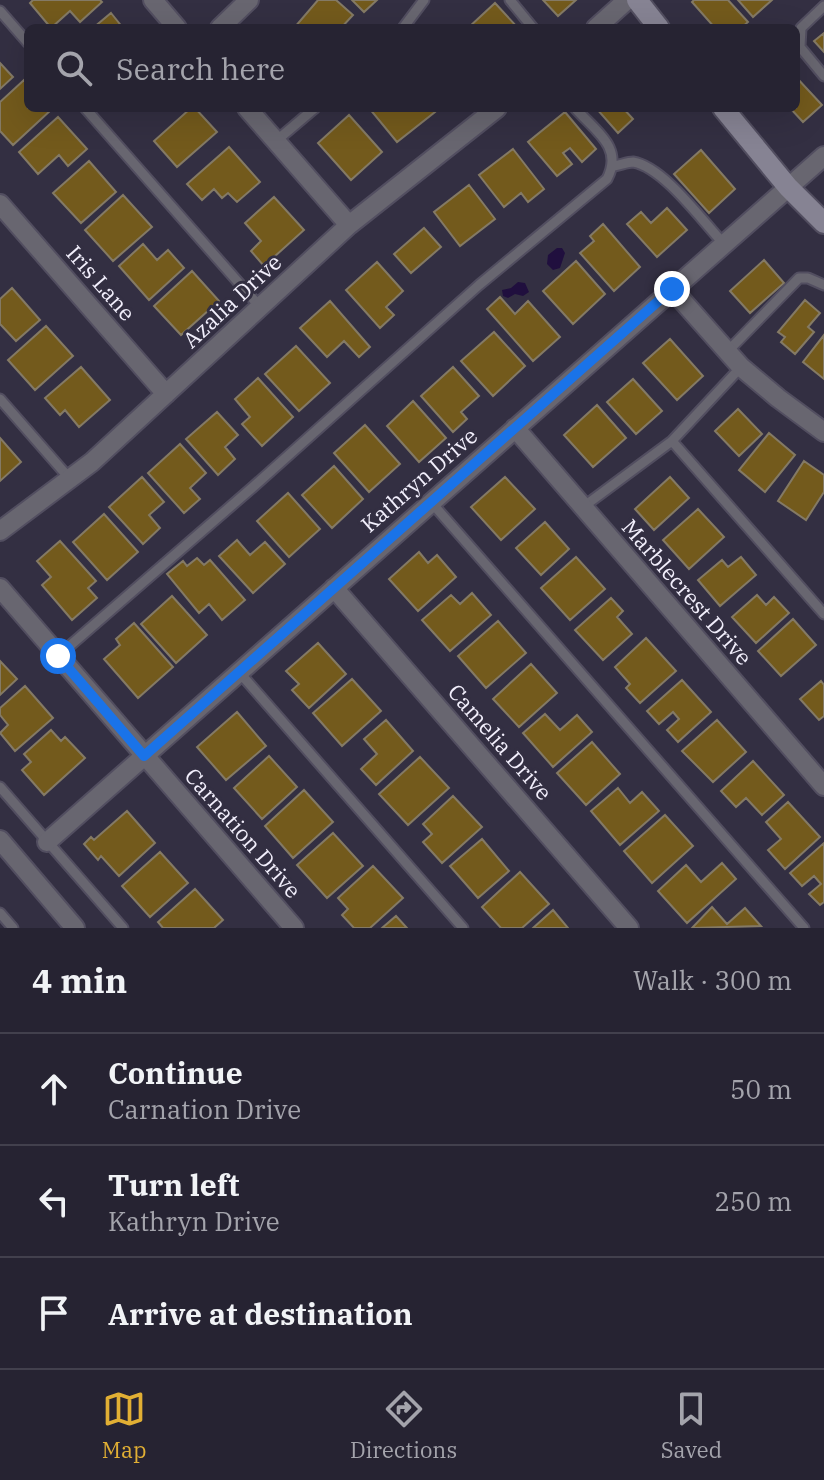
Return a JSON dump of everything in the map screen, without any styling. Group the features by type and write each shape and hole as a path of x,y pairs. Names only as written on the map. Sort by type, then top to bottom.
{"main road":[{"path":"637,0 656,24"},
{"path":"726,112 788,187 824,223"}],"street":[{"path":"153,0 174,24"},
{"path":"224,24 249,0"},
{"path":"600,24 627,0"},
{"path":"251,112 349,225"},
{"name":"Azalia Drive","path":"0,531 92,462 349,225 492,112"},
{"name":"Kathryn Drive","path":"47,842 824,156"},
{"name":"Iris Lane","path":"0,204 166,394"},
{"path":"672,289 741,367 824,432"},
{"name":"Marblecrest Drive","path":"515,428 824,786"},
{"name":"Carnation Drive","path":"0,588 294,928"},
{"name":"Camelia Drive","path":"334,588 629,928"},
{"path":"0,840 6,860 75,928"}],"lane":[{"path":"406,24 424,0"},
{"path":"510,0 530,24"},
{"path":"824,6 801,28 800,47 824,76"},
{"path":"0,11 24,38"},
{"path":"89,112 260,307"},
{"path":"276,141 310,112"},
{"path":"58,656 479,285 607,179 614,166 613,151 579,112"},
{"path":"614,166 633,162 653,172 675,190 724,244"},
{"path":"727,352 799,278 808,278 824,285"},
{"path":"583,507 672,441 741,367"},
{"path":"0,399 70,479"},
{"path":"672,441 824,614"},
{"path":"431,502 804,928"},
{"path":"239,672 463,928"},
{"path":"0,787 123,928"},
{"path":"0,913 9,927"}],"shaded area":[{"path":"562,248 565,253 560,268 553,270 547,264 548,255"},
{"path":"518,282 525,283 529,292 523,296 503,296 502,290"}],"building":[{"path":"33,0 102,2 80,22 70,11 55,24 48,24 30,3"},
{"path":"318,0 336,0 353,15 345,24 297,24"},
{"path":"352,0 377,0 364,12"},
{"path":"543,0 576,0 558,16"},
{"path":"728,0 748,22 711,24 692,2"},
{"path":"738,0 772,0 753,17"},
{"path":"495,3 514,24 472,24"},
{"path":"111,13 120,24 98,24"},
{"path":"824,33 824,52 814,41"},
{"path":"0,63 13,77 0,89"},
{"path":"24,80 24,112 49,112 13,145 0,131 0,102"},
{"path":"800,81 822,105 803,122 794,112 800,112"},
{"path":"187,112 199,112 217,132 177,167 154,141"},
{"path":"372,112 435,112 397,142"},
{"path":"565,112 596,149 582,162 570,148 563,153 572,164 557,176 528,142"},
{"path":"600,112 627,112 633,119 618,133"},
{"path":"349,115 382,152 351,180 318,143"},
{"path":"58,117 87,149 68,166 59,155 38,174 19,152"},
{"path":"229,147 260,182 237,202 228,193 222,198 214,189 202,200 187,184"},
{"path":"513,149 544,189 528,202 521,193 504,207 479,175"},
{"path":"701,150 735,189 709,213 674,174"},
{"path":"89,161 116,192 81,223 53,193"},
{"path":"469,185 495,219 460,246 434,212"},
{"path":"123,195 152,227 113,261 85,230"},
{"path":"274,197 304,230 264,266 251,251 261,241 245,223"},
{"path":"667,208 687,230 657,257 627,224 641,212 651,223"},
{"path":"603,224 640,267 614,291 580,253 594,241 590,236"},
{"path":"424,228 441,247 411,273 394,254"},
{"path":"143,244 157,260 168,250 184,268 149,300 119,266"},
{"path":"764,260 784,283 750,313 730,291"},
{"path":"576,261 605,294 573,324 543,291"},
{"path":"377,262 403,291 386,307 394,315 380,328 346,290"},
{"path":"192,271 219,301 181,335 154,306"},
{"path":"12,288 40,320 16,341 0,324 0,299"},
{"path":"500,297 515,314 528,301 560,337 533,361 487,309"},
{"path":"805,300 820,313 808,327 814,332 795,354 781,342 785,337 778,332"},
{"path":"330,301 370,347 359,357 344,341 327,357 300,328"},
{"path":"46,326 73,356 35,390 8,360"},
{"path":"494,332 525,366 493,396 461,361"},
{"path":"824,335 824,379 803,362"},
{"path":"670,339 703,376 677,400 643,363"},
{"path":"296,346 330,383 299,411 265,374"},
{"path":"81,367 110,400 79,427 65,410 60,415 45,398"},
{"path":"453,367 479,396 461,412 467,419 453,432 421,396"},
{"path":"258,378 293,417 262,446 242,424 250,417 235,399"},
{"path":"633,379 662,411 636,434 607,402"},
{"path":"413,401 446,438 419,462 387,426"},
{"path":"597,405 626,438 593,467 564,435"},
{"path":"738,409 762,434 739,456 715,431"},
{"path":"217,412 238,435 225,447 235,459 218,475 186,439"},
{"path":"365,425 400,464 369,492 334,453"},
{"path":"769,433 795,455 765,492 739,470"},
{"path":"0,438 21,462 0,481"},
{"path":"180,444 206,473 190,488 200,499 184,513 148,473"},
{"path":"804,461 824,475 824,492 806,520 778,501"},
{"path":"334,466 363,499 332,528 302,495"},
{"path":"142,477 164,502 149,515 160,528 143,544 109,507"},
{"path":"505,477 535,509 501,540 471,507"},
{"path":"670,477 689,498 654,530 635,509"},
{"path":"288,493 320,529 289,557 257,521"},
{"path":"698,509 724,537 689,569 663,540"},
{"path":"104,514 138,552 107,580 73,542"},
{"path":"545,522 569,549 541,575 516,548"},
{"path":"237,540 250,555 265,542 285,564 253,593 219,556"},
{"path":"60,541 96,581 88,588 97,598 72,620 42,585 51,577 37,561"},
{"path":"419,552 428,563 437,555 456,577 418,611 389,579"},
{"path":"576,557 605,589 570,620 541,588"},
{"path":"741,557 756,575 720,606 698,580 722,560 728,567"},
{"path":"197,558 204,565 210,560 245,600 222,620 209,604 199,613 167,574 183,561 187,566"},
{"path":"472,593 491,615 450,651 422,620 451,595 460,604"},
{"path":"757,595 766,605 774,597 789,613 756,643 732,617"},
{"path":"172,596 207,635 176,663 141,624"},
{"path":"611,598 623,611 617,617 632,634 603,660 575,630"},
{"path":"793,619 816,645 781,676 758,651"},
{"path":"498,621 526,653 486,688 458,656"},
{"path":"134,623 173,667 138,698 104,659 120,645 116,639"},
{"path":"646,638 676,671 640,703 626,688 630,684 615,667"},
{"path":"318,643 346,674 309,708 292,690 299,684 286,671"},
{"path":"0,661 17,679 0,695"},
{"path":"531,664 557,693 519,727 493,699"},
{"path":"352,679 381,711 342,746 313,713"},
{"path":"682,680 711,712 678,742 667,730 679,719 673,712 659,724 647,711"},
{"path":"821,681 824,685 824,716 819,720 800,699"},
{"path":"25,686 53,718 15,751 0,733 8,725 0,715 0,708"},
{"path":"237,712 266,746 226,780 197,747"},
{"path":"545,714 560,730 577,715 592,732 553,767 523,733"},
{"path":"386,720 413,751 376,785 361,769 377,754 364,739"},
{"path":"717,720 746,752 713,782 682,751"},
{"path":"51,730 61,741 65,737 85,758 44,795 22,770 31,762 24,754"},
{"path":"592,742 620,774 586,805 557,773"},
{"path":"269,756 297,787 262,819 234,788"},
{"path":"420,757 449,788 408,825 379,794"},
{"path":"753,761 784,795 762,815 746,798 736,807 721,791"},
{"path":"618,788 630,803 642,792 659,811 620,845 591,811"},
{"path":"304,790 333,822 293,858 265,826"},
{"path":"453,796 482,827 442,863 423,842 432,834 423,824"},
{"path":"788,802 820,837 785,869 768,850 781,839 766,822"},
{"path":"127,811 155,843 119,876 101,856 98,860 84,844 91,837 94,840"},
{"path":"665,815 693,846 652,883 624,851"},
{"path":"333,833 363,866 327,898 297,865"},
{"path":"482,839 509,871 478,898 450,866"},
{"path":"824,843 824,902 820,905 809,894 821,884 814,876 802,886 790,873"},
{"path":"160,852 188,883 150,917 122,886"},
{"path":"722,863 736,879 687,923 658,891 686,865 701,882"},
{"path":"373,866 403,898 370,928 354,928 342,915 348,909 338,898"},
{"path":"520,872 549,904 522,928 501,928 482,907"},
{"path":"195,889 223,920 214,928 163,928 158,922"},
{"path":"712,907 727,924 745,908 761,926 692,928"},
{"path":"553,910 568,928 533,928"},
{"path":"396,916 407,928 382,928"}],"route":[{"path":"58,656 144,756 672,289"}]}
